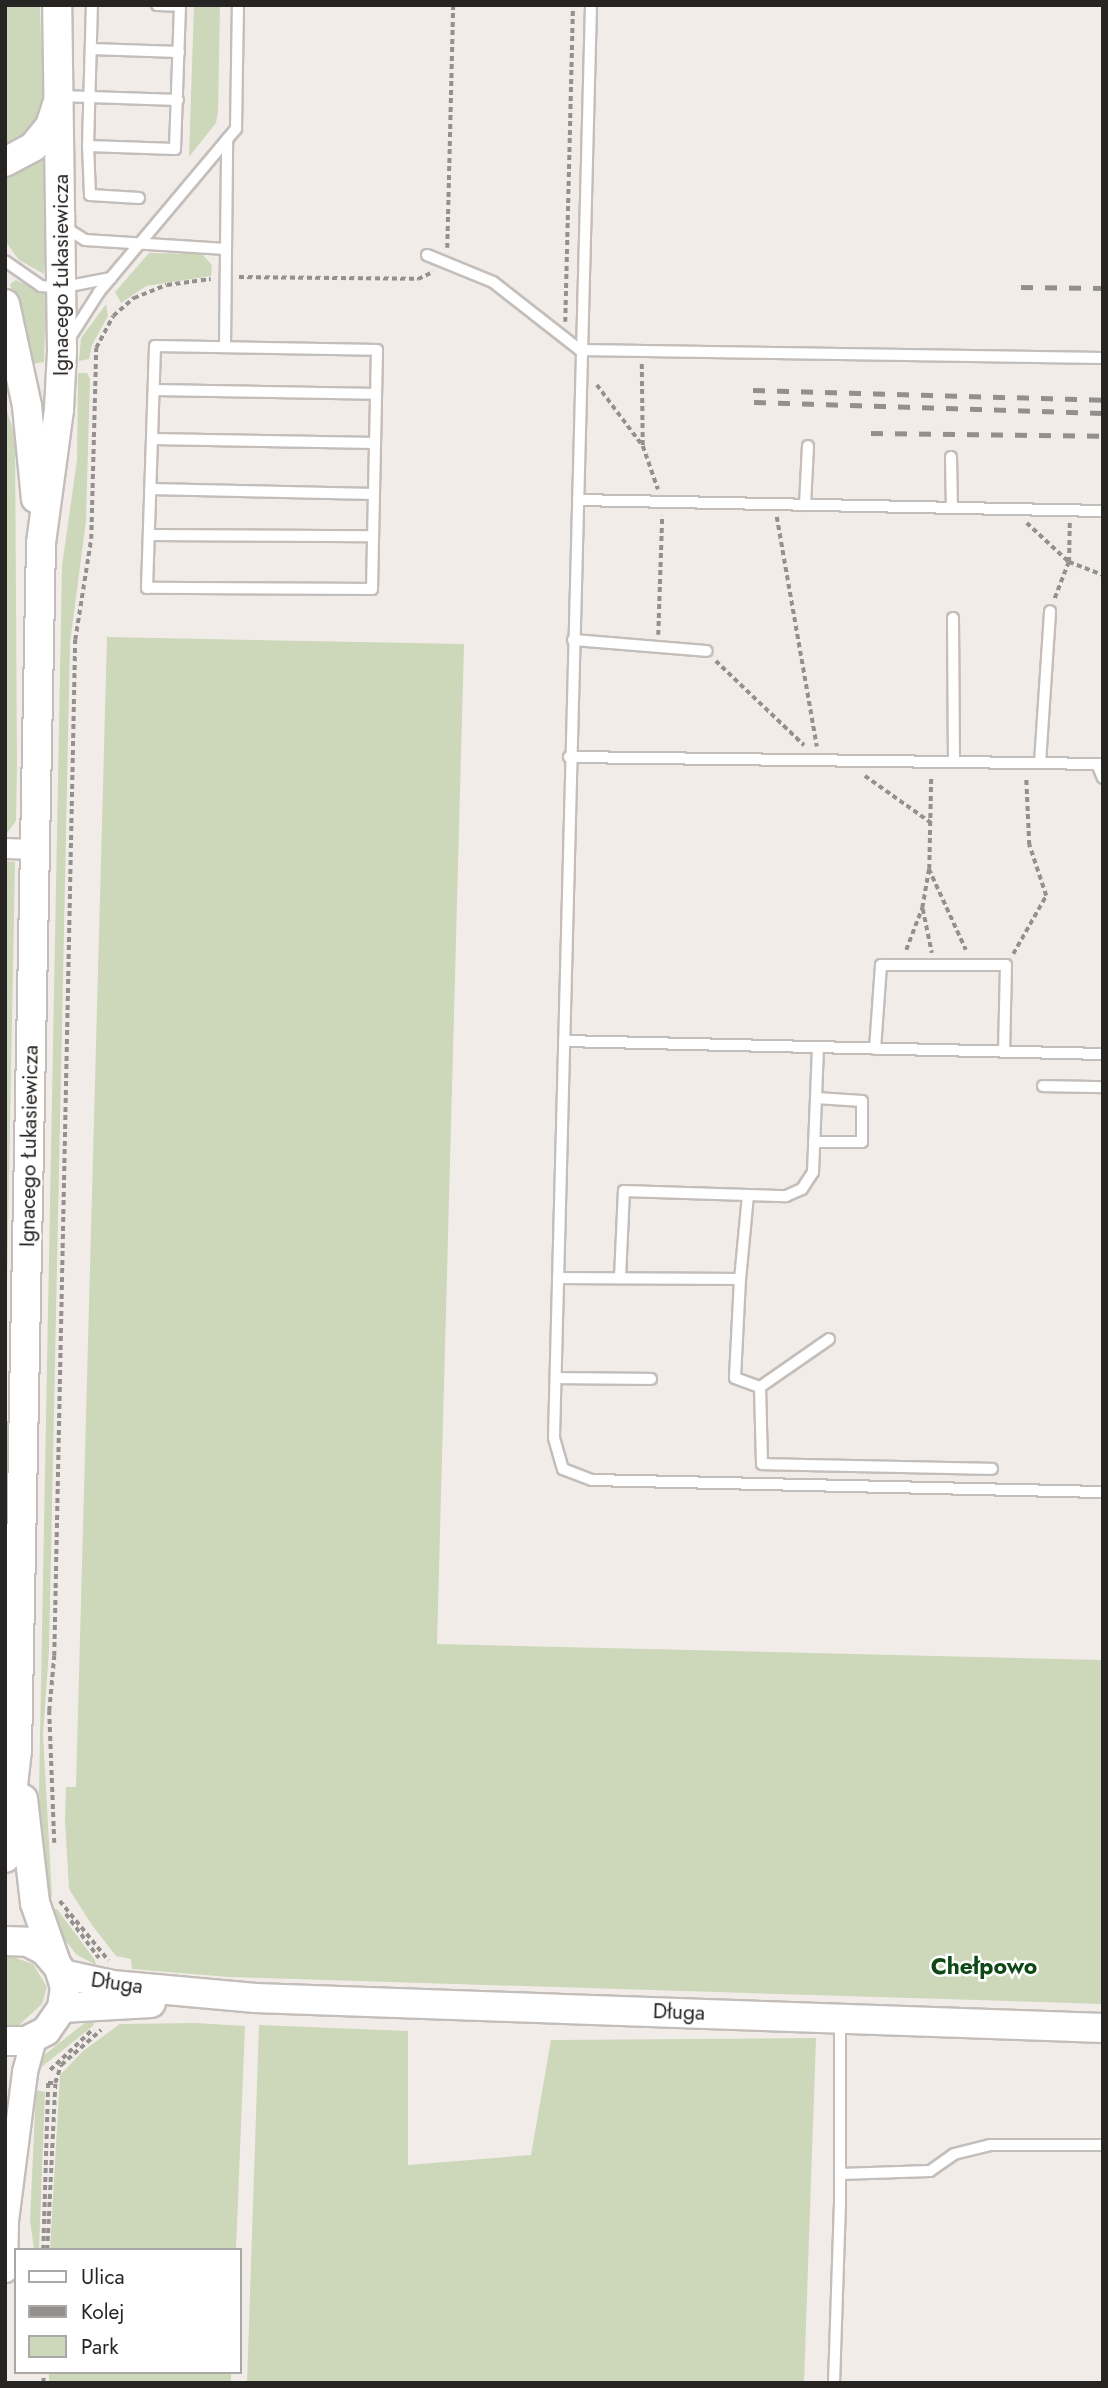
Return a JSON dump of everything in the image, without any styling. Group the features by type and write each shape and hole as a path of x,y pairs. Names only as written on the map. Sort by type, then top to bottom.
{"main road":[{"name":"Ignacego Łukasiewicza","path":"5,1858 17,1750 41,543 59,409 62,351 57,5"},
{"path":"5,162 20,156 50,126 60,96"},
{"name":"Ignacego Łukasiewicza","path":"5,304 27,406 41,543"},
{"name":"Ignacego Łukasiewicza","path":"17,1750 36,1903 59,1969 62,2008"},
{"path":"5,1941 37,1945 59,1969"},
{"name":"Długa","path":"59,1969 100,1994"},
{"name":"Długa","path":"62,2008 100,1994 1103,2028"},
{"path":"5,2041 34,2038 46,2031 62,2008"}],"street":[{"path":"5,848 36,849"},
{"path":"5,2270 6,2218 25,2072 34,2038"}],"lane":[{"path":"92,5 88,146 90,195 139,198"},
{"path":"88,146 175,149 180,6 157,5"},
{"path":"62,351 111,278 236,129 239,5"},
{"path":"591,5 569,757 554,1438 563,1469 592,1480 1103,1492"},
{"path":"91,49 179,52"},
{"path":"60,96 178,100"},
{"path":"225,347 227,139"},
{"path":"60,224 85,240 226,248"},
{"path":"426,255 493,282 580,350 1103,358"},
{"path":"5,261 41,286 59,288 111,278"},
{"path":"155,346 225,347 377,350 372,589 147,588 155,346"},
{"path":"154,390 376,394"},
{"path":"152,439 375,443"},
{"path":"805,505 808,446"},
{"path":"951,457 953,508"},
{"path":"150,489 374,494"},
{"path":"578,500 1103,511"},
{"path":"149,535 373,536"},
{"path":"1040,763 1050,611"},
{"path":"953,618 954,762"},
{"path":"573,640 707,651"},
{"path":"569,757 1100,764 1103,778"},
{"path":"875,1049 881,965 1006,965 1004,1052"},
{"path":"564,1041 1103,1054"},
{"path":"620,1278 624,1191 786,1196 802,1189 813,1172 818,1047"},
{"path":"1043,1086 1103,1087"},
{"path":"814,1142 862,1142 862,1101 816,1098"},
{"path":"748,1195 735,1378 760,1387"},
{"path":"558,1278 740,1279"},
{"path":"760,1387 829,1339"},
{"path":"556,1378 651,1379"},
{"path":"760,1387 762,1464 992,1469"},
{"path":"834,2383 840,2174 840,2017"},
{"path":"840,2174 930,2171 954,2154 990,2145 1103,2145"}],"path":[{"path":"54,1846 49,1711 54,1656 75,640 91,539 96,348 118,311 146,291 224,278 418,279 442,263 447,250 453,5"},
{"path":"565,337 573,5"},
{"path":"642,359 643,446"},
{"path":"580,363 643,446 663,502 657,647"},
{"path":"775,504 820,761"},
{"path":"1012,509 1069,562 1103,575"},
{"path":"1050,611 1069,562 1070,511"},
{"path":"707,651 820,761"},
{"path":"843,761 930,822"},
{"path":"900,965 922,908 929,869 932,762"},
{"path":"1006,965 1046,896 1028,845 1025,764"},
{"path":"929,869 973,965"},
{"path":"922,908 935,965"},
{"path":"45,2248 49,2073 96,2026 100,1994 97,1953 62,1911 55,1893"},
{"path":"45,2248 55,2083"}],"green space":[{"path":"5,5 40,5 41,45 48,81 40,126 5,151"},
{"path":"194,5 220,5 218,112 216,123 189,157"},
{"path":"47,149 49,155 44,274 19,260 5,241 5,171"},
{"path":"149,253 202,254 212,265 211,276 146,286 121,303 115,292"},
{"path":"16,280 46,294 44,362 32,364 10,284"},
{"path":"106,304 108,316 92,345 89,359 79,361 81,338"},
{"path":"78,373 87,373 90,379 86,521 70,643 49,1651 43,1734 52,1897 42,1898 39,1791 62,566 77,460"},
{"path":"5,405 15,436 17,766 16,821 5,836"},
{"path":"107,637 464,644 437,1644 1103,1660 1103,2004 229,1977 132,1969 131,1959 116,1956 92,1925 69,1889 65,1821 66,1787 76,1787"},
{"path":"5,861 15,862 5,1391"},
{"path":"57,1909 96,1965 77,1955 47,1918 44,1910"},
{"path":"5,1954 33,1964 47,1987 42,2004 21,2023 19,2030 5,2028"},
{"path":"96,2014 93,2026 39,2069 43,2056"},
{"path":"195,2023 245,2026 236,2248 50,2248 60,2075 83,2051 120,2024"},
{"path":"259,2025 408,2031 408,2165 531,2155 551,2040 816,2038 804,2383 247,2383"},
{"path":"36,2090 45,2092 39,2248 34,2248 30,2220"},
{"path":"49,2374 231,2374 231,2383 49,2383"}],"railway":[{"path":"1021,287 1103,288"},
{"path":"753,390 1103,400"},
{"path":"754,402 1103,413"},
{"path":"871,433 1103,436"}],"district":[{"name":"Chełpowo","path":"984,1966"}]}
